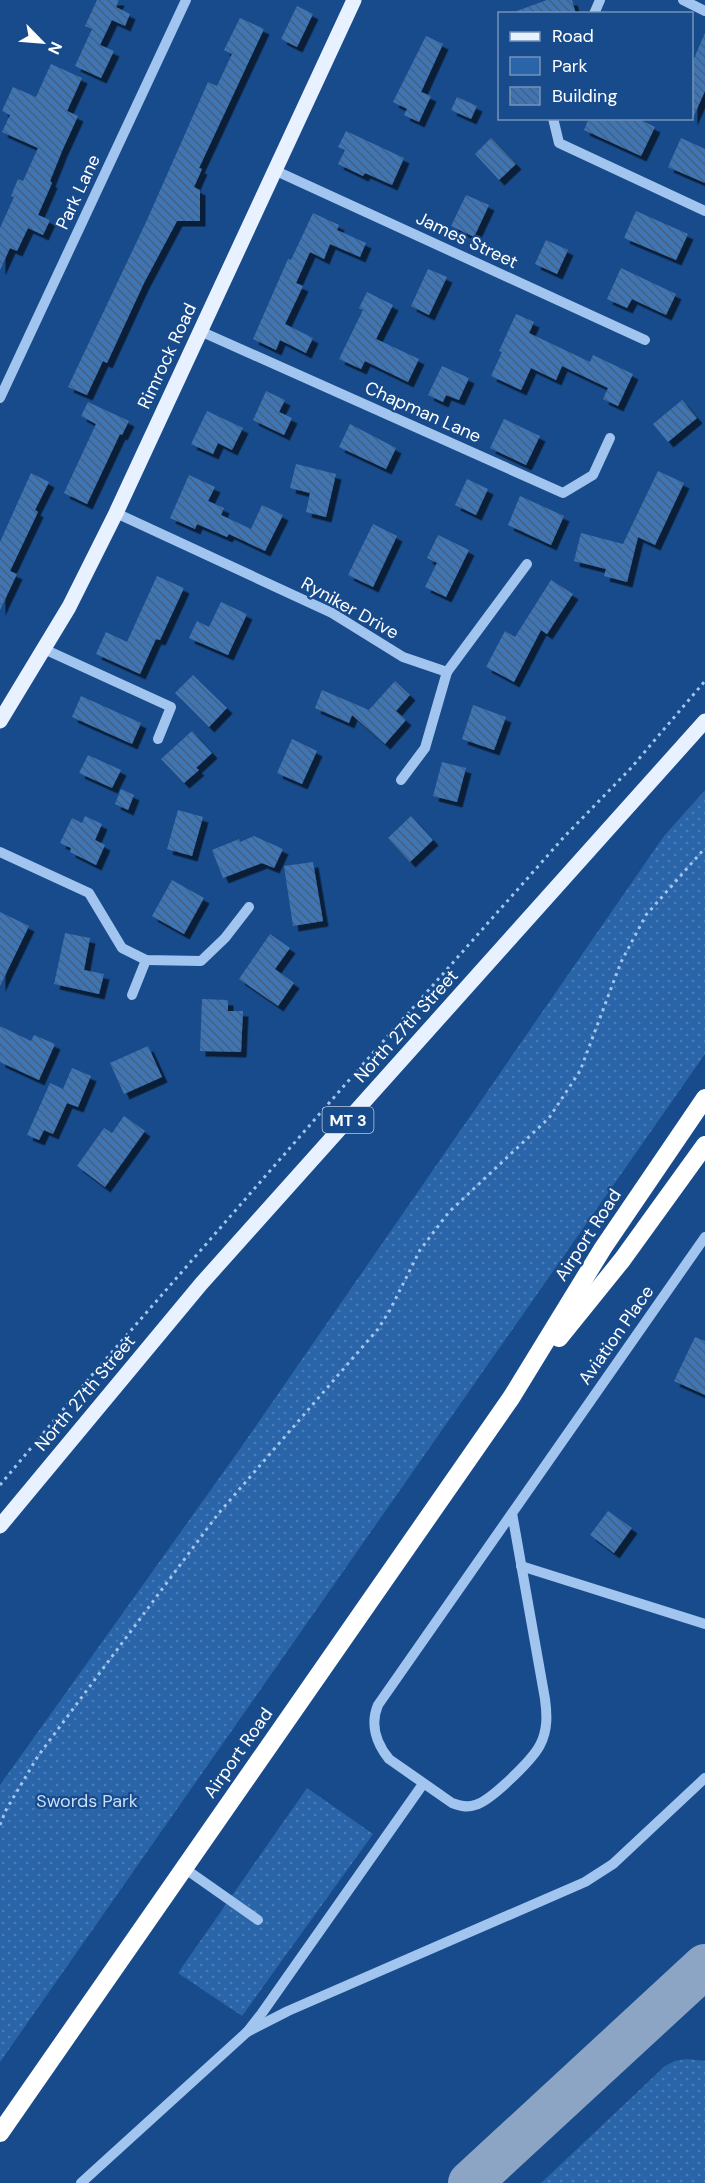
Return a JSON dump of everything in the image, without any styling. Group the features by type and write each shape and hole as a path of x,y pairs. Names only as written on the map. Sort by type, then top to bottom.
{"highway":[{"name":"Airport Road","path":"0,2133 511,1398 603,1248 705,1098"},
{"name":"Airport Road","path":"511,1398 622,1260 705,1145"}],"main road":[{"name":"Rimrock Road","path":"0,721 69,607 116,513 354,0"},
{"name":"North 27th Street","path":"0,1526 201,1284 705,721"}],"street":[{"name":"Park Lane","path":"0,398 186,0"},
{"path":"683,0 705,11"},
{"path":"553,120 559,143 705,211"},
{"name":"James Street","path":"274,170 645,340"},
{"name":"Chapman Lane","path":"200,331 563,493 593,475 610,438"},
{"name":"Ryniker Drive","path":"116,513 332,613 403,657 447,672"},
{"path":"401,780 424,748 447,672 527,564"},
{"path":"44,649 171,707 158,739"},
{"path":"0,852 88,893 122,948 146,960 201,961 225,938 249,907"},
{"path":"132,995 146,960"},
{"name":"Aviation Place","path":"512,1513 547,1711 547,1723 541,1744 535,1754 493,1795 472,1806 462,1806 452,1803 389,1759 377,1738 374,1716 378,1705 512,1513 555,1452 705,1237"},
{"path":"521,1566 705,1624"},
{"path":"247,2032 288,2011 585,1882 613,1864 705,1778"},
{"path":"81,2183 247,2032 423,1784"},
{"path":"184,1868 258,1920"}],"path":[{"path":"0,1485 92,1375 343,1087 564,837 631,768 705,681"},
{"path":"0,1825 6,1810 38,1756 218,1514 378,1329 420,1250 449,1212 549,1118 580,1071 621,962 646,915 705,848"}],"green space":[{"name":"Swords Park","path":"705,790 705,1054 0,2062 0,1785 240,1449 664,836"},
{"path":"307,1788 373,1834 242,2016 178,1973"},
{"path":"687,2059 705,2061 705,2183 541,2183 665,2066"}],"building":[{"path":"97,0 119,0 116,7 130,14 125,26 112,20 100,45 114,51 101,78 75,66 92,29 85,26"},
{"path":"547,0 572,0 575,12 514,12"},
{"path":"297,6 313,14 297,47 281,39"},
{"path":"240,18 264,29 199,168 202,169 194,187 200,190 200,221 177,221 144,283 107,363 103,361 87,395 68,387 147,220 208,82 217,86 232,54 224,50"},
{"path":"705,33 705,91 693,118 693,61"},
{"path":"426,36 443,44 421,92 431,96 419,122 404,115 407,109 393,102"},
{"path":"51,64 82,78 67,111 78,116 38,215 50,220 43,235 28,228 17,251 10,248 0,270 0,228 14,197 11,196 18,179 23,181 38,148 2,132 10,115 2,111 13,87 36,97"},
{"path":"457,97 477,106 471,119 451,110"},
{"path":"588,120 641,120 655,127 641,156 584,130"},
{"path":"346,131 404,158 392,185 365,173 363,176 338,164 345,150 338,147"},
{"path":"491,138 516,164 499,180 475,154"},
{"path":"681,138 705,149 705,183 668,167"},
{"path":"466,195 489,205 474,237 451,226"},
{"path":"636,211 688,234 676,260 624,238"},
{"path":"313,213 339,225 337,230 366,243 360,257 330,244 324,259 310,252 296,283 303,286 285,324 313,338 306,353 280,340 276,350 253,339 288,259 291,260"},
{"path":"546,240 568,250 557,274 535,264"},
{"path":"621,268 676,294 666,315 632,299 627,308 607,299"},
{"path":"428,269 447,277 429,315 411,306"},
{"path":"367,292 393,305 376,339 419,359 408,382 365,361 361,369 339,359 363,310 359,308"},
{"path":"516,314 534,322 529,333 590,362 593,355 633,374 618,406 603,399 608,388 562,366 556,380 531,368 521,390 491,376 502,352 499,351"},
{"path":"442,366 469,378 459,400 446,395 443,402 428,395"},
{"path":"266,391 285,400 279,412 292,418 284,435 253,420"},
{"path":"682,400 697,418 668,442 653,424"},
{"path":"88,402 129,421 122,435 120,434 87,504 64,493 96,424 81,416"},
{"path":"207,411 243,428 232,450 218,443 213,454 191,444"},
{"path":"504,419 540,436 526,465 490,448"},
{"path":"350,424 396,448 386,469 339,447"},
{"path":"296,464 336,474 326,517 306,512 310,493 290,488"},
{"path":"658,471 684,483 655,545 638,537 627,582 604,576 606,569 574,561 581,533 623,544"},
{"path":"31,473 49,482 35,510 38,512 10,571 17,574 0,610 0,542"},
{"path":"189,475 215,487 208,501 224,508 221,515 251,529 262,505 283,515 265,551 229,534 227,537 197,524 195,529 170,518"},
{"path":"467,479 488,489 476,515 455,505"},
{"path":"520,496 564,516 551,545 508,525"},
{"path":"373,524 397,536 373,587 348,575"},
{"path":"438,535 469,550 446,597 425,587 437,563 427,558"},
{"path":"157,576 184,588 160,640 156,639 140,674 96,654 106,632 127,642"},
{"path":"551,580 573,594 547,634 541,630 514,682 486,667 505,631 515,637"},
{"path":"221,602 247,614 228,655 189,638 197,621 209,627"},
{"path":"193,675 227,708 209,727 175,693"},
{"path":"395,681 410,695 396,711 406,720 385,744 352,715 349,723 315,708 322,690 369,710"},
{"path":"81,696 141,723 132,744 72,717"},
{"path":"473,705 506,717 494,750 462,739"},
{"path":"192,731 212,753 196,768 199,770 184,783 161,759"},
{"path":"292,739 317,751 302,784 277,773"},
{"path":"88,755 121,770 112,788 79,773"},
{"path":"442,762 466,768 457,802 433,796"},
{"path":"121,789 134,795 128,810 115,804"},
{"path":"178,810 203,817 192,856 167,849"},
{"path":"85,816 102,824 95,840 105,845 96,865 70,852 71,848 60,843 72,818 82,823"},
{"path":"411,816 433,840 410,862 388,838"},
{"path":"254,836 283,849 274,868 262,863 223,878 212,850 239,839 240,842"},
{"path":"313,862 323,921 293,926 284,866"},
{"path":"172,880 204,898 184,934 152,916"},
{"path":"0,912 29,926 0,986"},
{"path":"65,933 90,938 84,970 104,974 99,994 54,984"},
{"path":"270,934 290,948 275,969 294,983 278,1006 239,979"},
{"path":"202,999 228,1000 228,1011 243,1011 241,1052 200,1051"},
{"path":"0,1026 31,1041 34,1035 55,1044 39,1080 0,1062"},
{"path":"148,1046 162,1077 124,1094 110,1063"},
{"path":"72,1068 91,1076 78,1107 67,1103 53,1134 44,1130 39,1140 27,1135 50,1083 63,1089"},
{"path":"124,1116 145,1131 105,1187 77,1166 104,1128 112,1133"},
{"path":"695,1337 705,1341 705,1395 674,1381"},
{"path":"608,1511 632,1528 614,1553 590,1535"}],"taxiway":[{"path":"470,2183 705,1966"}]}
